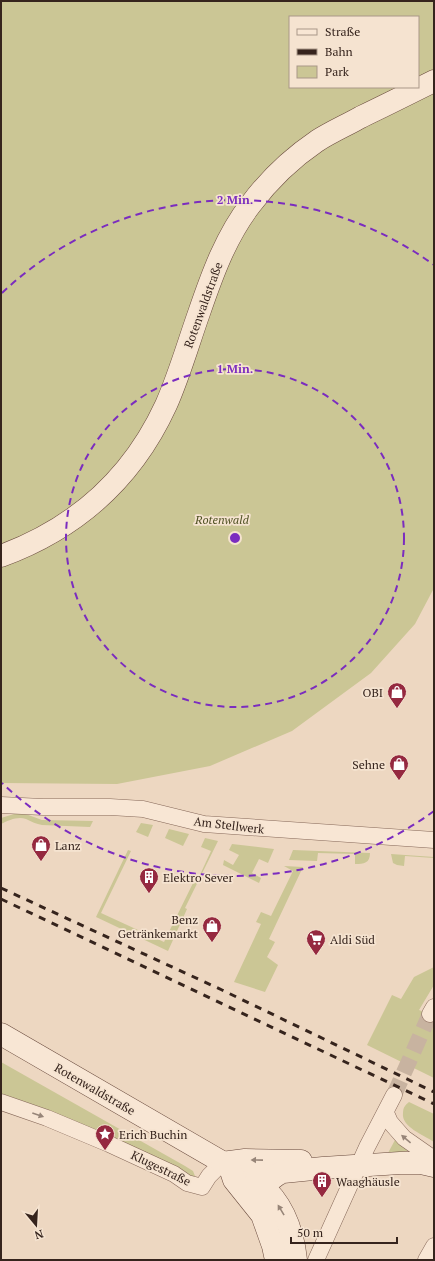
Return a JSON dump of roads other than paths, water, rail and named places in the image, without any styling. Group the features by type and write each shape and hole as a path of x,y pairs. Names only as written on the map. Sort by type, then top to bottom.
{"main road":[{"name":"Rotenwaldstraße","path":"1,556 37,541 74,519 115,483 144,446 166,404 222,252 240,220 267,184 294,158 318,140 434,81"},
{"name":"Rotenwaldstraße","path":"1,1034 226,1166 264,1184 279,1205 287,1220 292,1236 296,1260"},
{"path":"276,1260 273,1246 262,1215 234,1180 226,1166 245,1160 300,1161 312,1163 323,1168"},
{"path":"262,1215 264,1184 283,1172 400,1162 421,1163 434,1166"}],"street":[{"name":"Am Stellwerk","path":"1,805 143,809 204,824 434,840"},
{"path":"316,1260 369,1142 386,1113 394,1095"},
{"name":"Klugestraße","path":"1,1102 47,1118 109,1144 174,1174 187,1182 202,1187 209,1176 226,1166"},
{"path":"386,1113 390,1122 404,1138 434,1159"},
{"path":"426,1260 434,1246"}],"tunnel":[{"path":"394,1095 430,1014"}],"railway":[{"path":"1,888 222,990 434,1092"},
{"path":"1,899 434,1104"}],"place":[{"name":"OBI","path":"397,709"},
{"name":"Sehne","path":"399,781"},
{"name":"Lanz","path":"41,862"},
{"name":"Elektro Sever","path":"149,894"},
{"name":"Benz Getränkemarkt","path":"212,943"},
{"name":"Aldi Süd","path":"316,956"},
{"name":"Erich Buchin","path":"105,1151"},
{"name":"Waaghäusle","path":"322,1198"}],"park label":[{"name":"Rotenwald","path":"222,519"}]}
